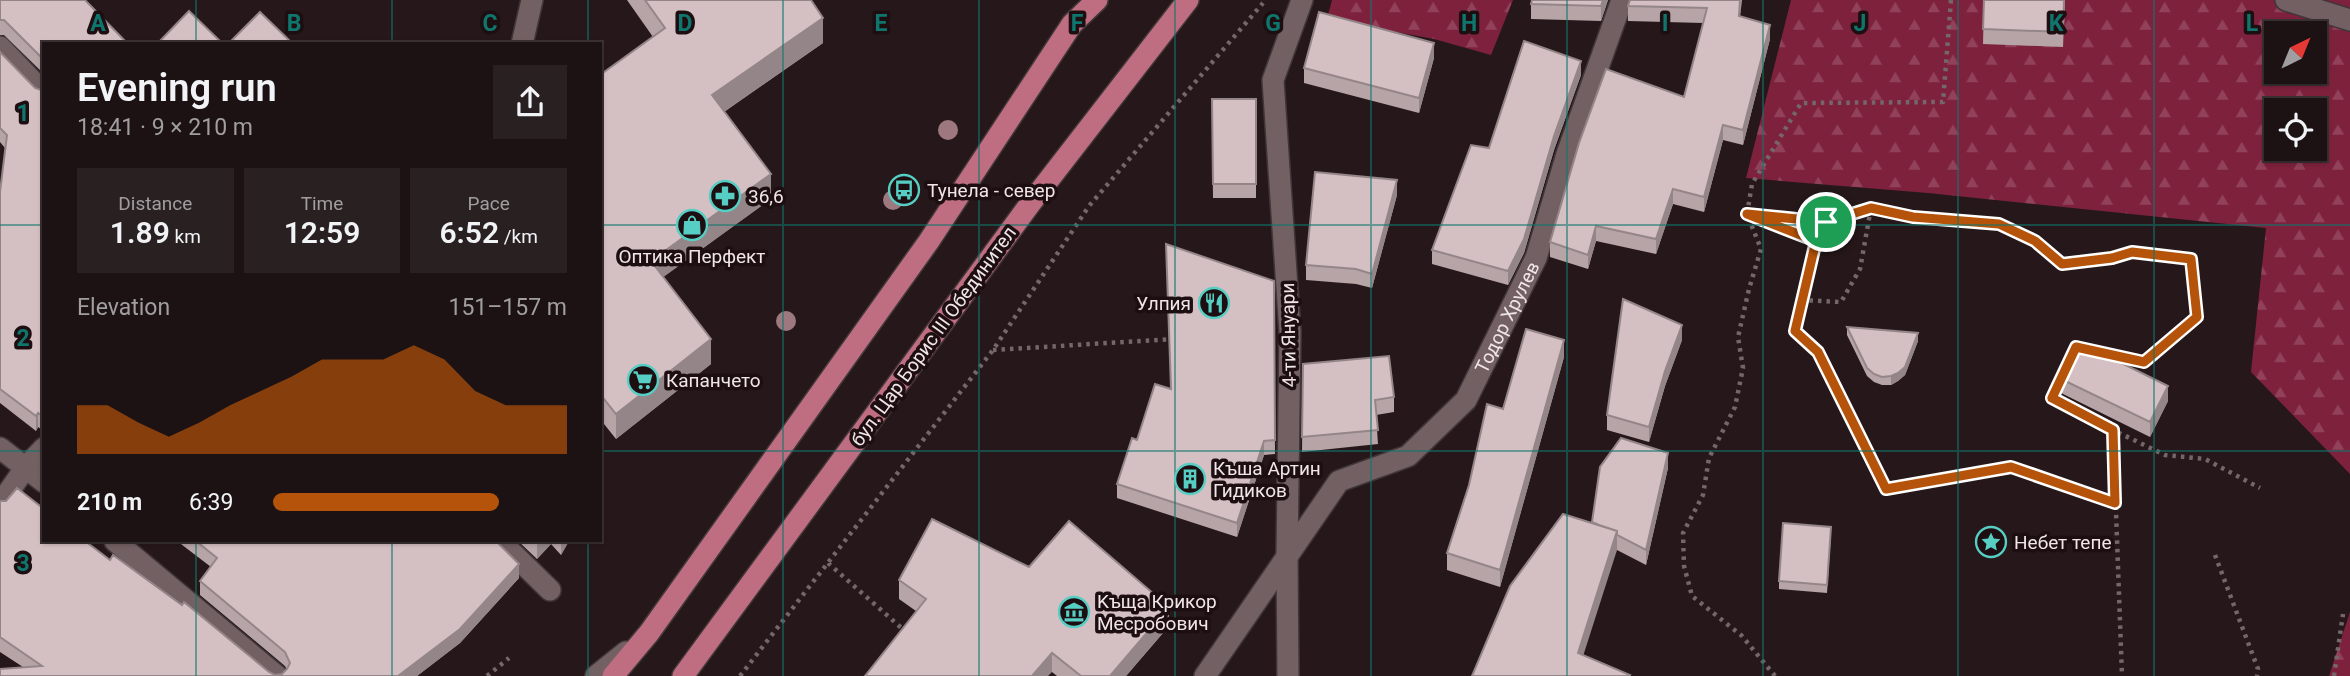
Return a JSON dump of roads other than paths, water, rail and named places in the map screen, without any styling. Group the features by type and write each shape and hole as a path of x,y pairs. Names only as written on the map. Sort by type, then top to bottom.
{"main road":[{"path":"613,676 649,633 929,241 1072,24 1091,0"},
{"path":"1072,24 1097,0"},
{"name":"бул. Цар Борис III Обединител","path":"683,676 1030,204 1188,0"}],"street":[{"path":"522,42 533,0"},
{"name":"4-ти Януари","path":"1288,676 1290,332 1273,80 1302,0"},
{"name":"Тодор Хрулев","path":"1205,676 1339,481 1408,456 1466,400 1536,258 1567,154 1622,0"},
{"path":"2286,0 2350,20"},
{"path":"0,47 42,91"},
{"path":"0,448 42,480"},
{"path":"0,504 26,467 42,450"},
{"path":"116,542 277,676"},
{"path":"501,542 550,590"},
{"path":"596,676 649,633"}],"place":[{"name":"Тунела - север","path":"904,190"},
{"name":"36,6","path":"725,196"},
{"name":"Оптика Перфект","path":"692,225"},
{"name":"Улпия","path":"1214,303"},
{"name":"Капанчето","path":"643,380"},
{"name":"Къша Артин Гидиков","path":"1190,479"},
{"name":"Небет тепе","path":"1991,542"},
{"name":"Kъща Крикор Месробович","path":"1074,612"}]}
